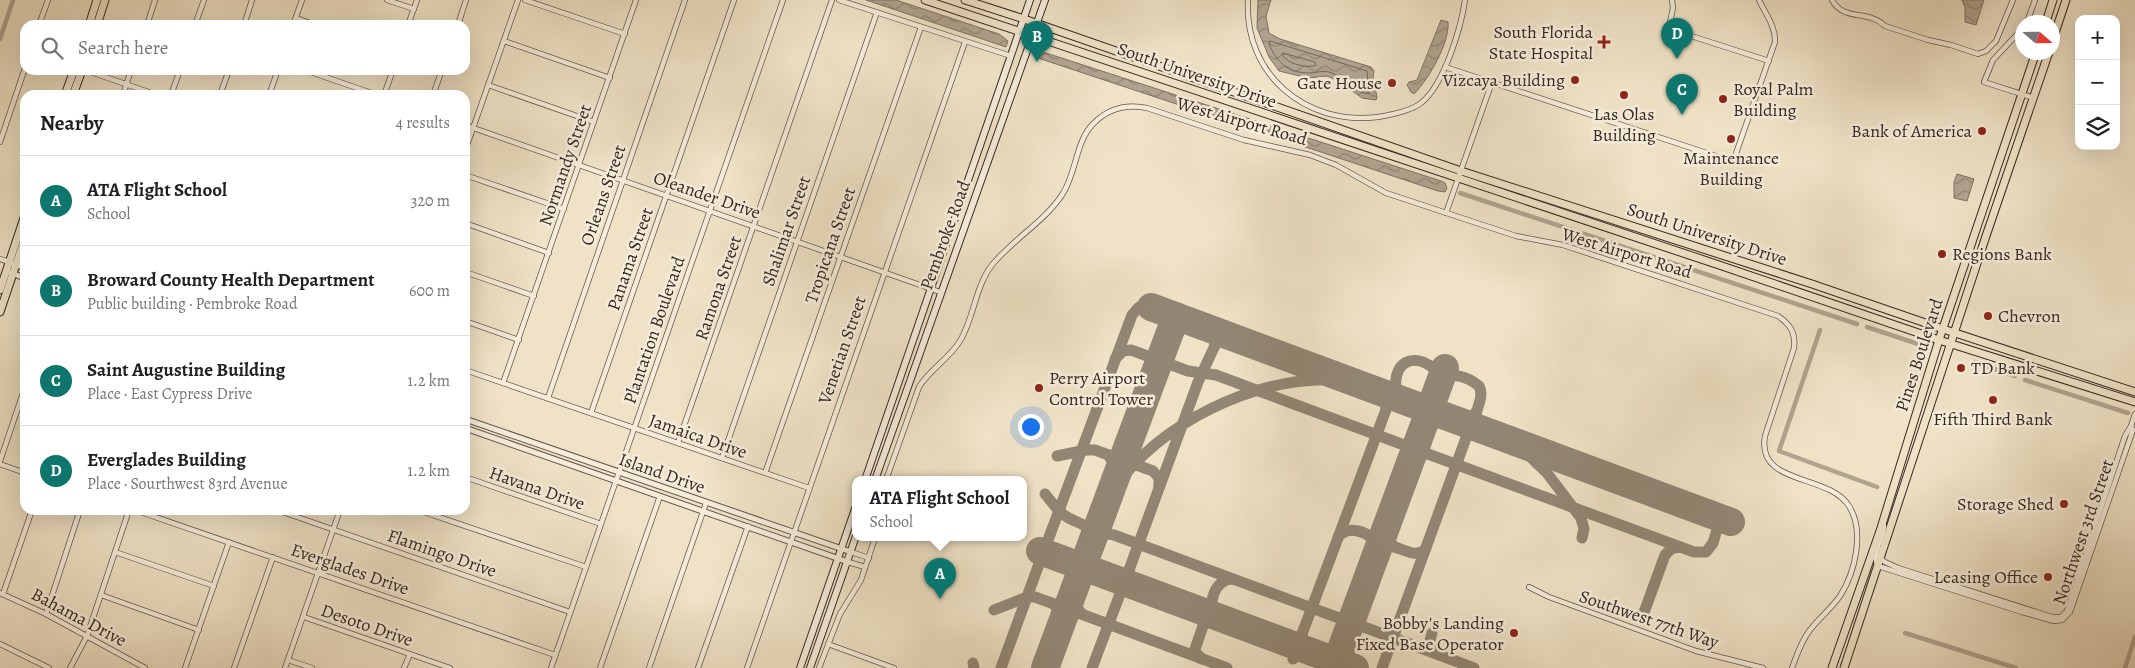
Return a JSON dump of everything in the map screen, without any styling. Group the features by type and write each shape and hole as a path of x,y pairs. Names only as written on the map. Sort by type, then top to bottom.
{"main road":[{"path":"90,20 97,0"},
{"path":"99,20 105,0"},
{"name":"South University Drive","path":"925,0 1951,344 2135,402"},
{"name":"South University Drive","path":"965,0 1462,170 2135,392"},
{"name":"Pembroke Road","path":"866,476 1030,0"},
{"name":"Pembroke Road","path":"875,476 1045,0"},
{"path":"2048,15 2053,0"},
{"path":"2060,18 2060,9 2064,0"},
{"name":"Pines Boulevard","path":"1833,668 1834,660 1886,510 1939,340 2034,60"},
{"name":"Pines Boulevard","path":"1844,668 1986,236 2046,60"},
{"path":"67,90 72,75"},
{"path":"75,90 81,75"},
{"path":"1993,216 1988,211 2000,173 1998,165"},
{"path":"1981,215 1986,219 1986,236"},
{"path":"13,263 20,235"},
{"path":"0,290 6,272 20,248"},
{"path":"0,312 6,272"},
{"path":"1910,470 1906,463 1914,434 1914,421"},
{"path":"1895,516 1905,472 1900,466"},
{"path":"800,668 852,518"},
{"path":"810,668 854,541"}],"street":[{"path":"41,20 48,0"},
{"path":"148,20 155,0"},
{"path":"197,20 204,0"},
{"path":"246,20 252,0"},
{"path":"302,0 296,18 302,20"},
{"path":"387,0 414,9"},
{"path":"410,20 417,0"},
{"path":"460,20 466,0"},
{"path":"470,137 518,0"},
{"path":"525,0 625,34"},
{"name":"Normandy Street","path":"503,383 636,0"},
{"name":"Orleans Street","path":"548,398 685,0"},
{"name":"Panama Street","path":"591,414 734,0"},
{"name":"Plantation Boulevard","path":"551,668 783,0"},
{"name":"Ramona Street","path":"678,443 832,0"},
{"path":"839,0 1011,56"},
{"path":"1248,0 1248,21 1255,48 1271,76 1293,97 1320,112 1349,118 1382,116 1421,104 1445,67 1460,24 1465,0"},
{"path":"1672,0 1673,8 1669,27 1674,33 1686,34 1769,61"},
{"path":"1445,67 1728,160 1734,159 1775,42 1775,33 1759,0"},
{"path":"1832,0 1837,9 1842,12 1879,21 1885,26 1978,54 1986,51 1996,41 2013,0"},
{"path":"2027,0 2035,1 2030,15"},
{"name":"Shalimar Street","path":"722,458 877,12"},
{"name":"Tropicana Street","path":"766,473 921,27"},
{"path":"2015,36 1993,60 1984,82 2034,98"},
{"path":"504,41 610,78"},
{"name":"Venetian Street","path":"747,668 965,42"},
{"path":"0,142 23,75"},
{"path":"97,75 142,90"},
{"path":"124,90 129,75"},
{"path":"173,90 178,75"},
{"path":"222,90 227,75"},
{"path":"272,90 276,75"},
{"path":"319,75 363,90"},
{"path":"386,90 391,75"},
{"path":"435,90 440,75"},
{"path":"1446,213 1492,82"},
{"path":"488,85 594,122"},
{"name":"West Airport Road","path":"896,452 919,386 954,350 961,340 988,271 1000,256 1058,200 1067,185 1086,134 1095,122 1110,112 1130,106 1147,108 1244,140 1289,149 1336,165 1386,193 1516,236 1570,248 1778,316 1786,321 1792,330 1794,348 1765,436 1763,444 1765,456 1778,470 1822,486 1843,498 1855,516 1858,530 1857,551 1844,588 1834,605 1809,631 1799,648 1792,668"},
{"name":"Oleander Drive","path":"470,127 885,271 940,292"},
{"path":"470,177 564,209"},
{"path":"470,226 549,253"},
{"path":"0,259 20,266"},
{"path":"6,272 20,276"},
{"path":"470,274 534,296"},
{"path":"470,323 519,340"},
{"name":"Jamaica Drive","path":"470,372 809,488"},
{"path":"0,461 20,402"},
{"name":"Northwest 3rd Street","path":"2064,617 2070,612 2133,430 2131,426 2135,414"},
{"name":"Island Drive","path":"470,421 851,552"},
{"name":"Island Drive","path":"470,430 848,562"},
{"path":"887,476 896,452 901,454"},
{"path":"0,464 20,471"},
{"name":"Havana Drive","path":"470,479 601,524"},
{"path":"600,668 660,496"},
{"path":"649,668 706,503"},
{"path":"1886,510 1884,532 1875,560 2022,612 2054,621 2064,617"},
{"path":"2,593 30,515"},
{"path":"46,614 78,515"},
{"path":"70,668 87,636 127,515"},
{"name":"Everglades Drive","path":"150,515 555,655"},
{"name":"Flamingo Drive","path":"291,515 570,612"},
{"path":"285,668 338,515"},
{"path":"432,515 586,568"},
{"path":"698,668 748,526"},
{"path":"819,668 842,609 858,586 874,541"},
{"path":"185,668 229,542"},
{"path":"116,552 214,586"},
{"path":"851,552 869,558"},
{"path":"234,668 273,557"},
{"path":"848,562 866,567"},
{"path":"1880,562 1885,562 1898,568 2046,615 2057,618 2064,617"},
{"name":"Southwest 77th Way","path":"1529,587 1549,597 1696,651 1763,668"},
{"name":"Bahama Drive","path":"2,593 46,614 145,668"},
{"path":"101,595 199,630"},
{"name":"Desoto Drive","path":"304,618 450,668"},
{"path":"0,644 49,668"},
{"path":"828,644 894,668"},
{"path":"404,668 410,654"},
{"path":"288,660 312,668"}],"water":[{"path":"866,0 896,0 999,34 1008,41 1006,47"},
{"path":"1258,0 1271,0 1266,16 1269,33 1280,39 1371,67 1374,71 1376,100 1362,98 1340,82 1327,76 1308,78 1279,71 1269,57 1257,28"},
{"path":"1962,0 1984,0 1976,25 1965,22 1965,7"},
{"path":"1441,20 1448,22 1446,40 1432,70 1414,94 1407,85 1409,82 1417,80"},
{"path":"1040,51 1441,181 1445,183 1447,188 1445,192 1438,191 1038,58"},
{"path":"1957,174 1974,179 1967,201 1954,198 1954,182"}],"waterway":[{"path":"0,39 13,0"},
{"path":"1460,193 1857,324"},
{"path":"1867,327 1921,345"},
{"path":"1820,330 1779,451 1877,487"},
{"path":"1974,362 2015,376"},
{"path":"2025,380 2128,413"},
{"path":"1905,633 2016,668"},
{"path":"2125,668 2135,637"}],"taxiway":[{"path":"1054,557 1049,550 1048,540 1132,315 1139,307 1151,307"},
{"path":"1203,326 1215,333 1215,346"},
{"path":"1134,586 1129,579 1129,570 1198,382 1216,343 1227,335"},
{"path":"1115,359 1123,351 1131,350 1188,371 1216,375 1404,445 1410,452 1411,460 1417,455 1428,454 1694,552 1706,552 1713,543 1719,523 1708,513"},
{"path":"1402,400 1397,391 1396,380 1399,369 1407,362 1418,361 1429,365 1437,373 1440,382"},
{"path":"1440,382 1449,376 1459,376 1479,386 1481,398 1476,419 1482,430"},
{"path":"1106,503 1123,478 1144,455 1169,434 1197,416 1227,401 1258,390 1288,383 1330,380 1364,386"},
{"path":"1378,391 1386,398 1386,408"},
{"path":"1287,643 1296,641 1302,634 1387,407 1393,401 1402,400"},
{"path":"1460,421 1470,420 1476,412"},
{"path":"1382,668 1466,438 1472,432 1482,430"},
{"path":"1490,433 1524,451 1547,473 1581,518 1584,529 1582,538"},
{"path":"1057,456 1095,450 1153,471 1159,478 1159,487"},
{"path":"1108,455 1116,466 1115,480"},
{"path":"1045,494 1061,513 1087,528 1090,532 1091,546 1101,536 1107,534 1114,535 1339,618 1348,618 1355,612 1357,622 1364,627 1474,668"},
{"path":"1338,537 1347,531 1362,532 1375,541 1377,552"},
{"path":"1369,536 1377,536 1385,531 1387,541 1394,546"},
{"path":"1377,552 1383,547 1389,546 1415,553 1421,552 1426,548"},
{"path":"1642,618 1665,555 1671,549 1680,547"},
{"path":"1001,668 1039,564 1047,558 1054,557"},
{"path":"1218,618 1212,607 1214,594 1221,583 1233,579"},
{"path":"1092,668 1120,594 1125,588 1134,586"},
{"path":"1074,590 1074,604 1082,614"},
{"path":"994,610 1027,597 1035,597 1227,668"},
{"path":"1052,603 1059,612 1060,617 1055,668"},
{"path":"1197,610 1203,617 1203,626"},
{"path":"1202,659 1195,649 1203,626 1210,619 1218,618"},
{"path":"1347,633 1356,627 1364,627"},
{"path":"1432,633 1429,644 1435,653"},
{"path":"1293,659 1300,652 1308,651 1303,644 1302,634"},
{"path":"1041,668 1048,659"},
{"path":"973,663 974,668"}],"runway":[{"path":"1151,307 1731,522"},
{"path":"1045,668 1176,316"},
{"path":"1334,668 1445,368"},
{"path":"1040,551 1355,668"}],"place":[{"name":"South Florida State Hospital","path":"1604,42"},
{"name":"Everglades Building","path":"1677,59"},
{"name":"Broward County Health Department","path":"1037,62"},
{"name":"Vizcaya Building","path":"1575,80"},
{"name":"Gate House","path":"1392,83"},
{"name":"Las Olas Building","path":"1624,95"},
{"name":"Royal Palm Building","path":"1723,99"},
{"name":"Saint Augustine Building","path":"1682,115"},
{"name":"Bank of America","path":"1982,131"},
{"name":"Maintenance Building","path":"1731,139"},
{"name":"Regions Bank","path":"1942,254"},
{"name":"Chevron","path":"1988,316"},
{"name":"TD Bank","path":"1961,368"},
{"name":"Perry Airport Control Tower","path":"1039,388"},
{"name":"Fifth Third Bank","path":"1993,400"},
{"name":"Storage Shed","path":"2064,504"},
{"name":"Leasing Office","path":"2048,577"},
{"name":"ATA Flight School","path":"940,599"},
{"name":"Bobby's Landing Fixed Base Operator","path":"1514,633"}]}
